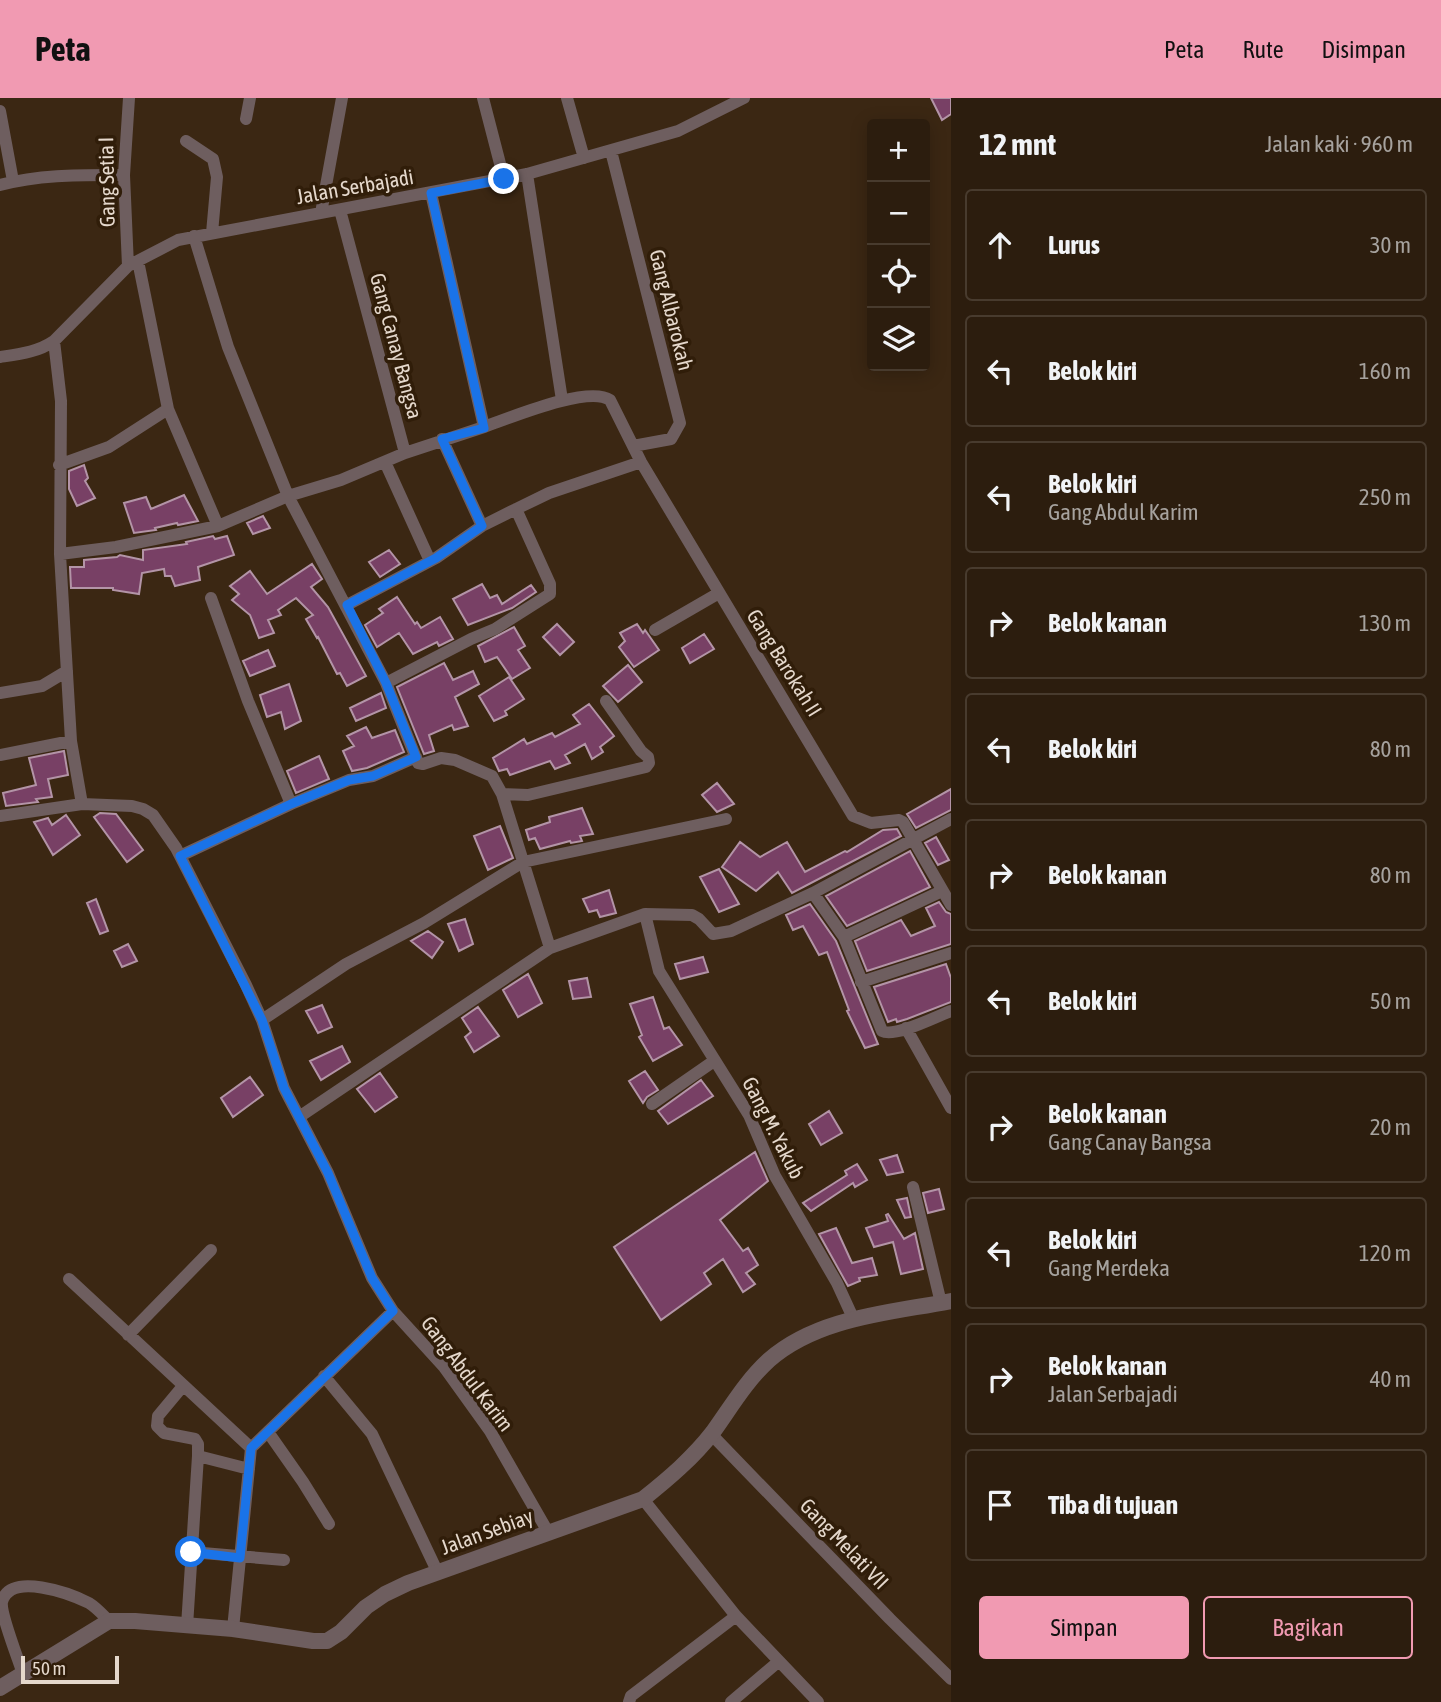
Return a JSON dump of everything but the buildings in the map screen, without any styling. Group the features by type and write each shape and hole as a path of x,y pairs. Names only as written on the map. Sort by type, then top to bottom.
{"street":[{"name":"Gang Setia I","path":"129,98 124,175 133,264 168,409 218,526"},
{"path":"246,119 250,98"},
{"path":"321,213 342,98"},
{"path":"483,98 504,179"},
{"path":"567,98 584,158"},
{"name":"Jalan Serbajadi","path":"0,357 40,350 54,341 133,264 178,240 527,174 678,131 744,98"},
{"path":"0,111 7,183 64,176 124,175"},
{"path":"186,141 214,159 217,177 212,233"},
{"name":"Gang Albarokah","path":"611,151 680,424 671,439 633,446"},
{"path":"527,174 562,400"},
{"path":"431,193 484,428"},
{"name":"Gang Canay Bangsa","path":"340,210 405,453 562,400 604,396 610,400"},
{"path":"194,236 228,347 288,496 386,683 418,763 441,758 455,760 492,776 502,794 550,948"},
{"path":"54,341 61,401 60,554 71,741 82,804"},
{"name":"Gang Barokah II","path":"610,400 641,462 853,816 871,823 899,820 903,822 951,905"},
{"path":"59,465 109,447 168,409"},
{"path":"442,439 482,526"},
{"path":"60,554 116,547 218,526 288,496 341,480 405,453"},
{"path":"384,462 430,561"},
{"path":"347,605 430,561 482,526 516,509 549,493 641,462"},
{"path":"386,683 495,629 550,594 550,584 516,509"},
{"path":"655,630 719,593"},
{"path":"211,598 248,701 291,804"},
{"path":"0,693 42,686 67,671"},
{"path":"502,794 528,795 646,767 649,763 648,757 606,701"},
{"path":"0,755 71,741"},
{"path":"180,856 291,804 349,780 373,776 416,757"},
{"name":"Gang Abdul Karim","path":"0,816 82,804 132,806 153,815 180,856 262,1020 284,1088 328,1173 372,1278 393,1311 444,1367 475,1410 548,1532"},
{"path":"262,1020 346,964 424,923 523,862 726,819"},
{"path":"299,1117 550,948 645,914 692,915 699,919 709,932 718,935 732,931 813,892 951,819"},
{"path":"844,937 942,891"},
{"path":"813,892 844,937 882,1031 887,1034 951,1011"},
{"name":"Gang M. Yakub","path":"645,914 659,971 749,1115 775,1176 837,1283 854,1320"},
{"path":"861,982 951,953"},
{"path":"906,1028 951,1108"},
{"path":"652,1104 714,1061"},
{"path":"913,1187 946,1302"},
{"path":"128,1335 211,1250"},
{"path":"69,1279 251,1448"},
{"name":"Jalan Sebiay","path":"109,1621 233,1629 327,1641 385,1594 643,1499 678,1469 711,1434 748,1381 771,1359 818,1330 946,1302"},
{"path":"233,1629 251,1448 393,1311"},
{"path":"324,1376 372,1434 438,1573"},
{"path":"183,1385 158,1416 157,1426 164,1433 195,1439 198,1444 187,1626"},
{"path":"268,1432 329,1524"},
{"name":"Gang Melati VII","path":"711,1434 951,1679"},
{"path":"198,1456 249,1469"},
{"path":"643,1499 736,1616 818,1702"},
{"path":"191,1552 284,1560"},
{"path":"0,1688 23,1674 109,1621 98,1609 74,1597 39,1587 16,1587 7,1593 2,1608 23,1674"},
{"path":"629,1702 631,1696 736,1616"},
{"path":"732,1702 778,1662"}],"route":[{"path":"191,1552 240,1558 251,1448 393,1311 372,1278 328,1173 284,1088 262,1020 246,985 180,856 291,804 349,780 373,776 416,757 386,683 347,605 436,558 482,526 442,439 484,428 431,193 504,179"}]}
